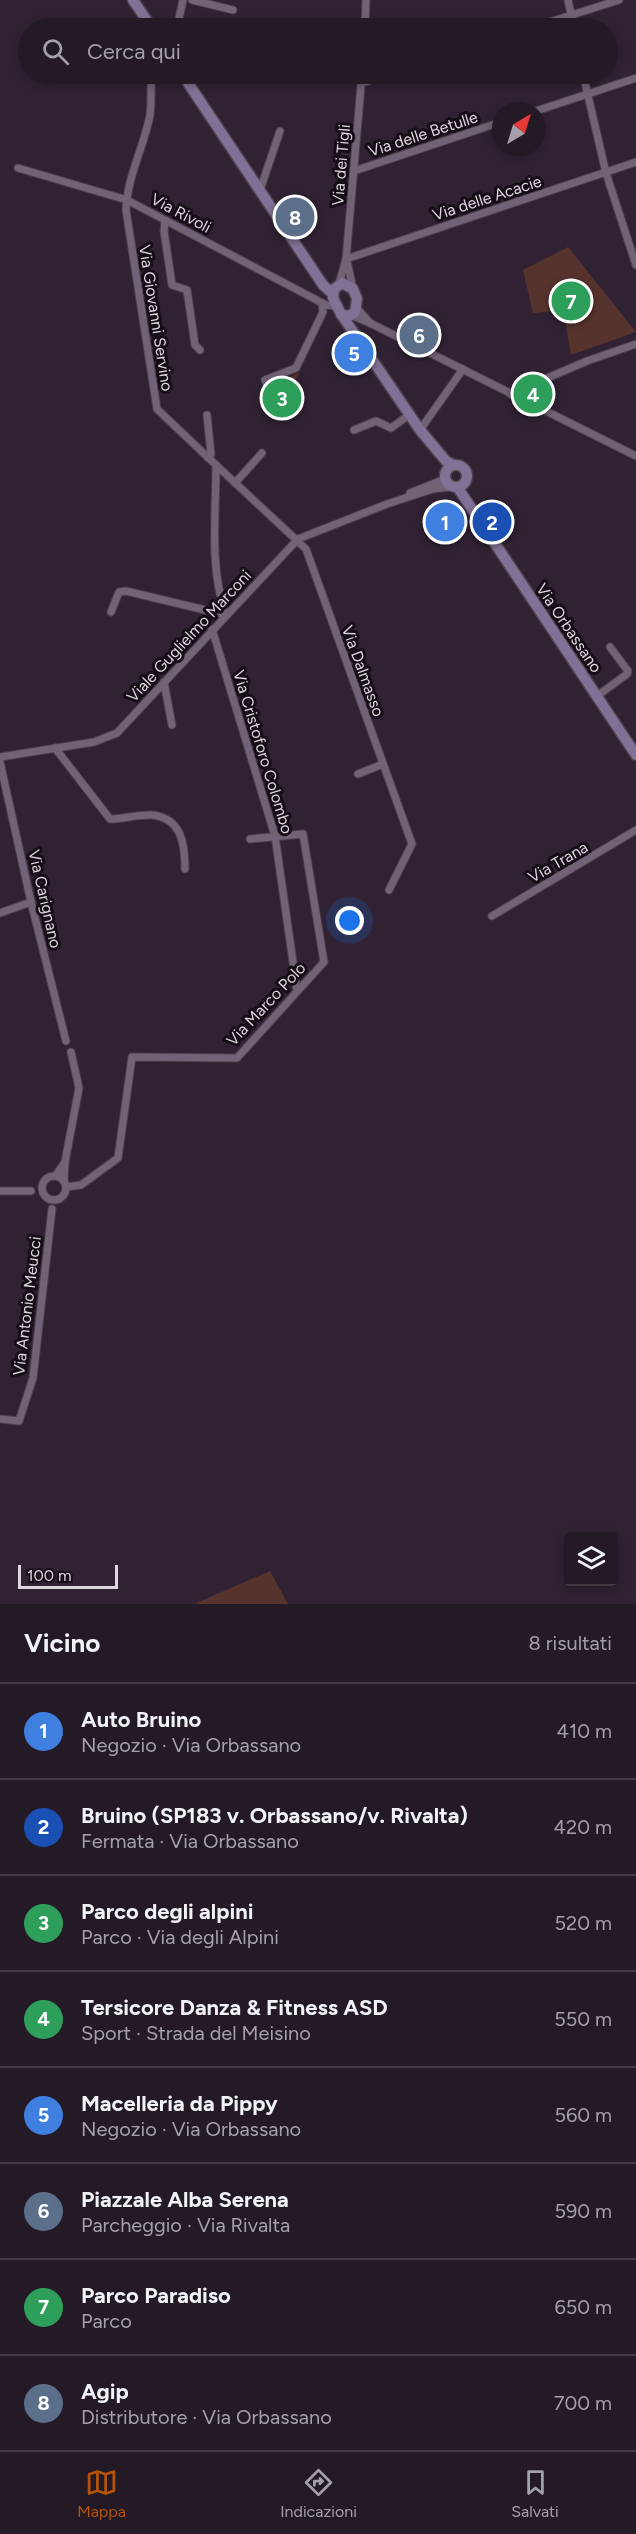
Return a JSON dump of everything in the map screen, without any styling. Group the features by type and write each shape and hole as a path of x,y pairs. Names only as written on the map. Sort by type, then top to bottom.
{"main road":[{"path":"133,0 145,18"},
{"path":"189,84 318,276 336,288 346,284 353,289"},
{"name":"Via Orbassano","path":"336,288 363,345 409,415 446,461 453,479 597,696"},
{"name":"Via Orbassano","path":"346,310 353,289"},
{"path":"597,696 636,755"}],"street":[{"path":"179,18 183,0"},
{"path":"192,0 233,10"},
{"path":"365,18 366,0"},
{"path":"568,0 571,16"},
{"path":"564,18 619,0"},
{"path":"618,84 636,78"},
{"name":"Via Giovanni Servino","path":"152,84 150,114 127,200 128,221 157,409 216,465"},
{"name":"Via dei Tigli","path":"336,288 346,259 362,84"},
{"path":"585,84 606,173 636,266"},
{"path":"546,108 618,84"},
{"name":"Via delle Betulle","path":"354,171 492,126"},
{"path":"260,190 280,131"},
{"name":"Via delle Acacie","path":"346,259 636,162"},
{"name":"Via Rivoli","path":"18,168 127,200 322,303 346,310 636,456"},
{"path":"165,221 164,231 172,285 187,290 195,345 200,350"},
{"name":"Via dei Tigli","path":"346,259 353,289"},
{"path":"275,406 265,380 297,368 323,312 322,303 336,288"},
{"path":"510,394 547,377 636,344"},
{"path":"420,430 462,369"},
{"path":"207,415 211,454 208,458"},
{"path":"354,430 376,422 391,428 409,415"},
{"path":"235,483 262,453"},
{"path":"216,465 215,557 220,597 226,615"},
{"name":"Via Dalmasso","path":"216,465 298,539 306,549 412,844 389,890"},
{"name":"Viale Guglielmo Marconi","path":"0,757 94,742 117,733 298,539 453,479"},
{"path":"111,612 119,592 126,591 226,615"},
{"name":"Via Cristoforo Colombo","path":"213,629 245,743 275,836 297,990"},
{"name":"Via Orbassano","path":"597,696 628,671 610,647"},
{"path":"164,682 172,725"},
{"path":"55,748 110,819 150,815 160,817 171,824 184,842 185,868"},
{"name":"Via Carignano","path":"0,762 31,902 66,1041"},
{"path":"358,774 383,764"},
{"name":"Via Trana","path":"492,916 636,831"},
{"name":"Via Marco Polo","path":"65,1184 81,1185 118,1158 132,1057 237,1058 324,962 303,834 250,839"},
{"path":"0,913 31,902"},
{"path":"52,1209 64,1194 65,1162 79,1088 71,1052"},
{"path":"31,1191 48,1177 56,1175 65,1162"},
{"path":"56,1175 65,1184"},
{"path":"43,1183 52,1209"},
{"path":"0,1191 31,1191 57,1200"},
{"name":"Via Antonio Meucci","path":"0,1419 19,1421 33,1378 52,1209"}],"shaded area":[{"path":"568,247 636,332 571,355 563,310 533,313 523,270"},
{"path":"299,373 281,411 272,385"},
{"path":"270,1571 288,1604 194,1604"}],"place":[{"name":"Agip","path":"295,217"},
{"name":"Parco Paradiso","path":"571,301"},
{"name":"Piazzale Alba Serena","path":"419,335"},
{"name":"Macelleria da Pippy","path":"354,353"},
{"name":"Tersicore Danza & Fitness ASD","path":"533,394"},
{"name":"Parco degli alpini","path":"282,398"},
{"name":"Auto Bruino","path":"445,522"},
{"name":"Bruino (SP183 v. Orbassano/v. Rivalta)","path":"492,522"}]}
